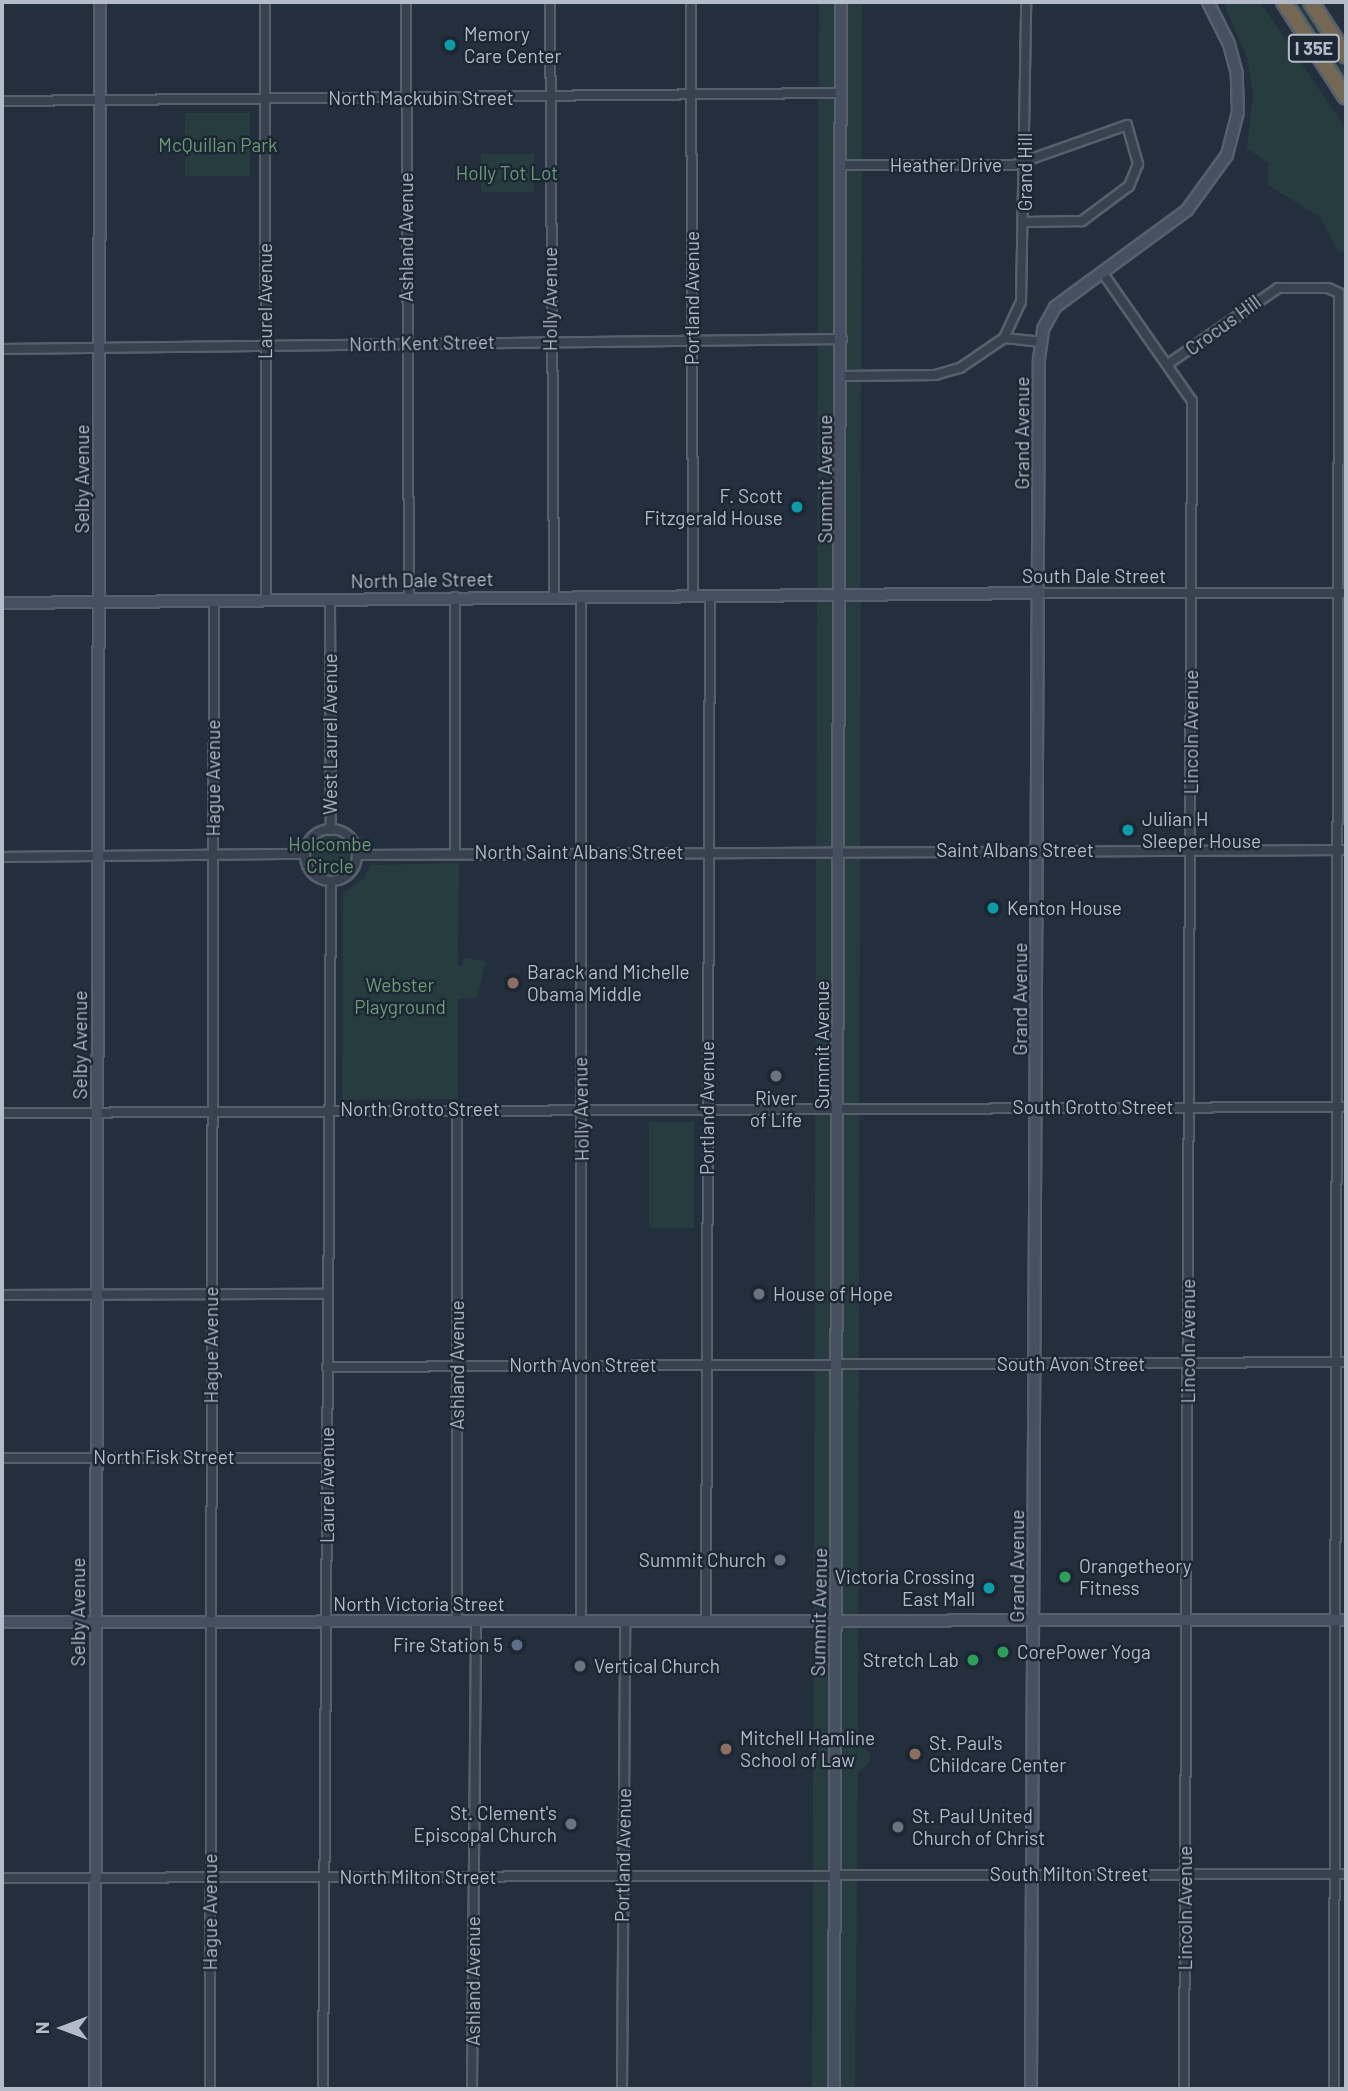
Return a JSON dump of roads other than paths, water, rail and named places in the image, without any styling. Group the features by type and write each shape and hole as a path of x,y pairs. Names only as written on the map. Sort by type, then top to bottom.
{"highway":[{"name":"I 35E","path":"1284,2 1346,96"},
{"name":"I 35E","path":"1311,2 1346,56"}],"street":[{"name":"Selby Avenue","path":"95,2089 100,2"},
{"name":"Laurel Avenue","path":"265,2 266,599"},
{"name":"Ashland Avenue","path":"406,2 405,344 409,598"},
{"name":"Holly Avenue","path":"550,2 549,341 554,596"},
{"name":"Portland Avenue","path":"691,2 693,595"},
{"name":"Summit Avenue","path":"834,2089 842,594 841,2"},
{"name":"Grand Hill","path":"1004,338 1024,294 1026,2"},
{"name":"Grand Avenue","path":"1031,2089 1040,342 1055,307 1187,210 1227,155 1236,127 1237,74 1229,44 1208,2"},
{"name":"North Mackubin Street","path":"2,101 841,93"},
{"name":"Heather Drive","path":"841,165 1025,162 1127,125 1138,164 1129,186 1082,221 1025,222"},
{"name":"Lincoln Avenue","path":"1102,272 1192,401 1184,2089"},
{"name":"Crocus Hill","path":"1168,365 1278,288 1336,290 1340,297 1343,519"},
{"path":"842,376 952,371 1004,338 1040,342"},
{"name":"North Kent Street","path":"2,349 842,339"},
{"path":"1334,2089 1334,1874 1341,1620 1343,519"},
{"name":"South Dale Street","path":"842,594 1344,593"},
{"name":"North Dale Street","path":"2,603 842,594"},
{"name":"Portland Avenue","path":"706,1620 709,595"},
{"name":"Holly Avenue","path":"581,596 581,1621"},
{"path":"455,597 455,853"},
{"name":"West Laurel Avenue","path":"304,854 311,838 331,830 330,599"},
{"name":"Hague Avenue","path":"210,2089 214,600"},
{"path":"2,857 304,854 312,873 331,882 352,871 358,855 348,835 331,830"},
{"name":"Saint Albans Street","path":"841,850 1343,850"},
{"name":"North Saint Albans Street","path":"358,855 841,850"},
{"name":"Laurel Avenue","path":"323,2089 331,882"},
{"name":"South Grotto Street","path":"839,1107 1343,1107"},
{"name":"North Grotto Street","path":"2,1113 839,1107"},
{"name":"Ashland Avenue","path":"457,1109 457,1621"},
{"path":"2,1295 327,1294"},
{"name":"South Avon Street","path":"839,1364 1342,1362"},
{"name":"North Avon Street","path":"327,1367 839,1364"},
{"name":"North Fisk Street","path":"2,1458 327,1458"},
{"name":"North Victoria Street","path":"2,1622 1341,1620"},
{"name":"Ashland Avenue","path":"472,2089 476,1621"},
{"name":"Portland Avenue","path":"622,2089 625,1621"},
{"name":"South Milton Street","path":"834,1875 1346,1874"},
{"name":"North Milton Street","path":"2,1878 834,1875"}],"place":[{"name":"Memory Care Center","path":"450,45"},
{"name":"F. Scott Fitzgerald House","path":"797,507"},
{"name":"Julian H Sleeper House","path":"1128,830"},
{"name":"Kenton House","path":"993,908"},
{"name":"Barack and Michelle Obama Middle","path":"513,983"},
{"name":"River of Life","path":"776,1076"},
{"name":"House of Hope","path":"759,1294"},
{"name":"Summit Church","path":"780,1560"},
{"name":"Orangetheory Fitness","path":"1065,1577"},
{"name":"Victoria Crossing East Mall","path":"989,1588"},
{"name":"Fire Station 5","path":"517,1645"},
{"name":"CorePower Yoga","path":"1003,1652"},
{"name":"Stretch Lab","path":"973,1660"},
{"name":"Vertical Church","path":"580,1666"},
{"name":"Mitchell Hamline School of Law","path":"726,1749"},
{"name":"St. Paul's Childcare Center","path":"915,1754"},
{"name":"St. Clement's Episcopal Church","path":"571,1824"},
{"name":"St. Paul United Church of Christ","path":"898,1827"}],"park label":[{"name":"McQuillan Park","path":"218,145"},
{"name":"Holly Tot Lot","path":"507,173"},
{"name":"Holcombe Circle","path":"330,855"},
{"name":"Webster Playground","path":"400,996"}]}
